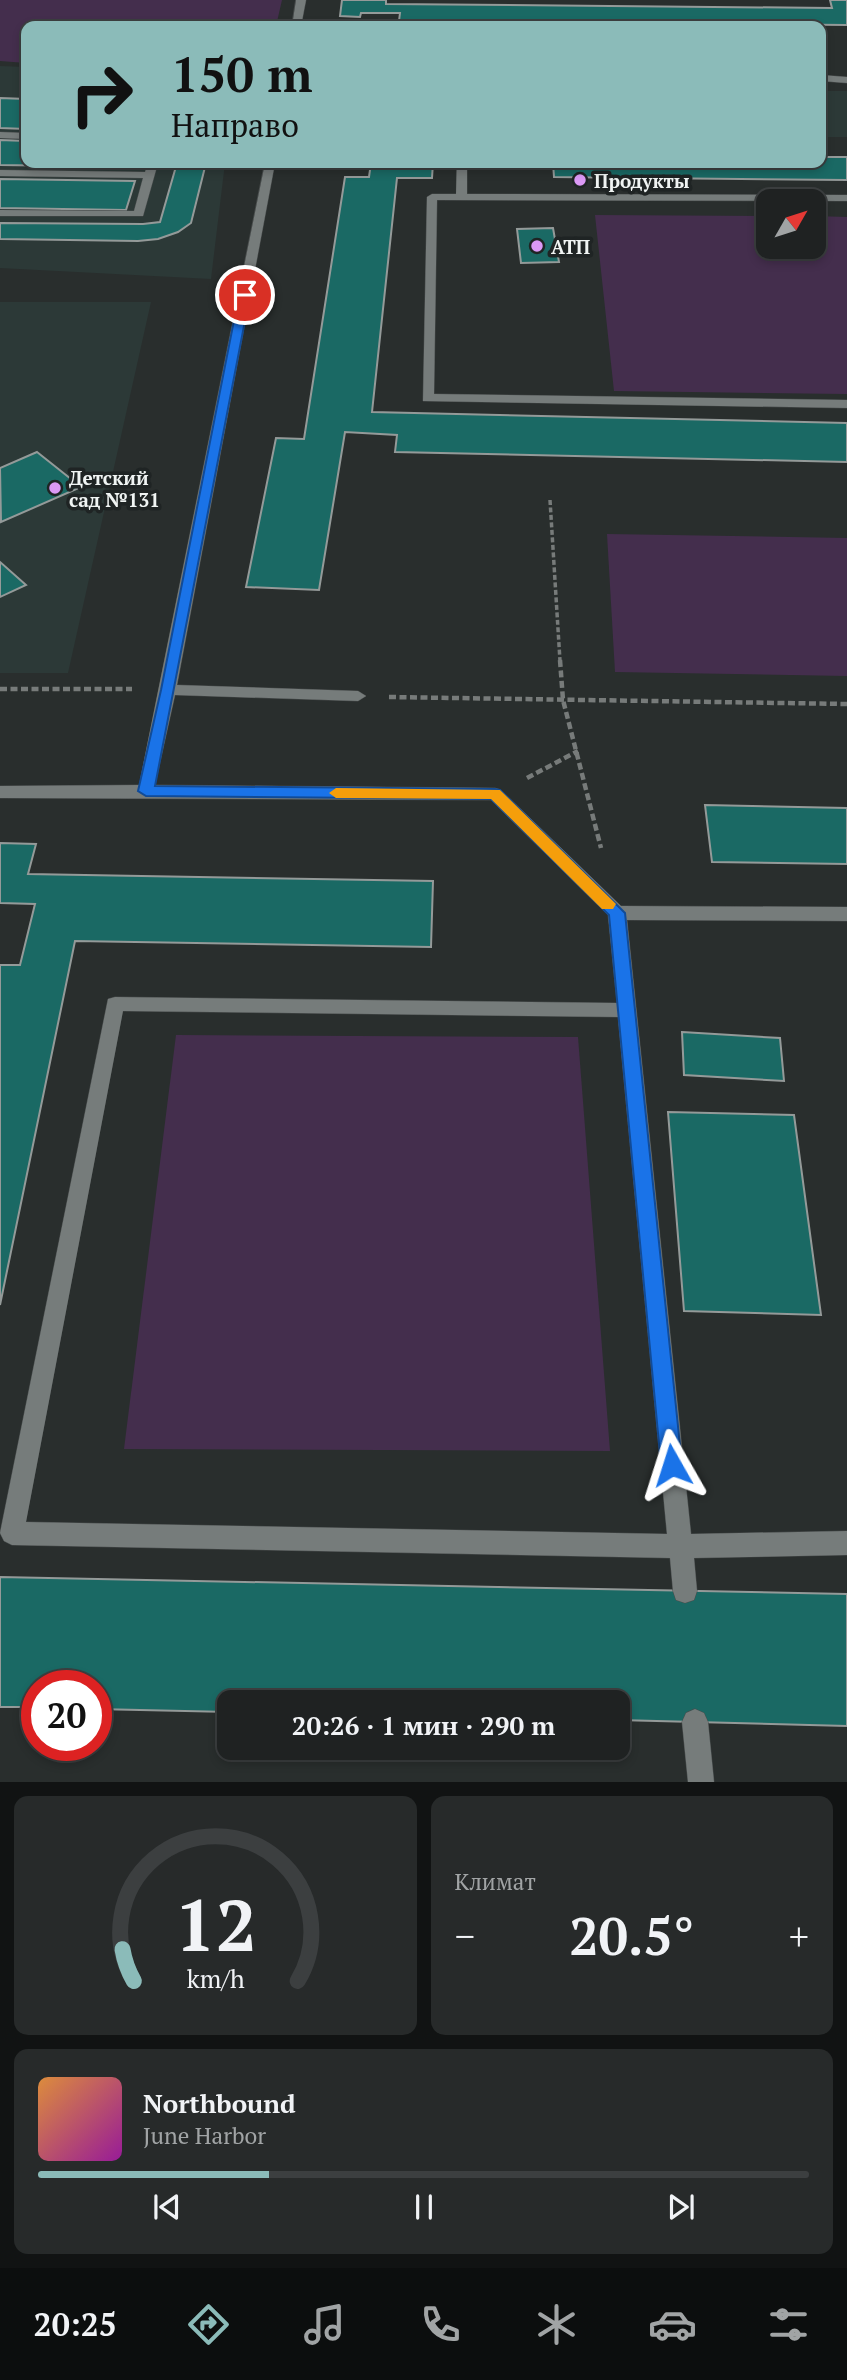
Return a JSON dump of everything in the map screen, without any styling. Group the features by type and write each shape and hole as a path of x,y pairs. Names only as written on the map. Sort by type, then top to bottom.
{"lane":[{"path":"297,21 301,0"},
{"path":"826,78 847,80"},
{"path":"0,135 21,136"},
{"path":"0,213 139,214 151,168"},
{"path":"146,791 269,168"},
{"path":"461,197 462,168"},
{"path":"0,173 149,176"},
{"path":"847,198 432,197 428,398 847,404"},
{"path":"168,690 358,696"},
{"path":"0,792 495,794 617,913 685,1591"},
{"path":"617,913 847,914"},
{"path":"626,1010 115,1004 12,1533 680,1546 847,1543"},
{"path":"695,1722 701,1782"}],"path":[{"path":"550,500 563,701 578,751 617,913"},
{"path":"0,689 168,690"},
{"path":"358,696 847,704"},
{"path":"495,794 578,751"}],"shaded area":[{"path":"0,0 282,0 277,21 21,21 21,63 0,61"},
{"path":"0,66 21,67 21,168 224,168 211,279 0,268"},
{"path":"826,91 847,91 847,137 826,137"},
{"path":"595,215 756,216 756,259 826,259 826,216 847,217 847,394 614,391"},
{"name":"Детский сад №131","path":"0,302 151,302 68,673 0,673"},
{"path":"607,534 847,538 847,676 615,672"},
{"path":"176,1035 578,1037 610,1451 124,1449"}],"building":[{"path":"342,0 386,0 386,4 832,8 830,0 847,0 847,25 826,25 826,21 399,21 400,13 340,16"},
{"path":"0,98 21,99 21,129 0,128"},
{"path":"0,140 21,141 21,165 0,165"},
{"path":"826,157 847,157 847,180 554,177 553,168 826,168"},
{"path":"176,168 205,168 191,223 178,232 158,239 0,239 0,223 160,222"},
{"path":"370,168 433,168 432,178 397,178 372,412 847,423 847,462 395,452 397,435 345,432 319,590 246,587 276,438 304,439 345,177 369,177"},
{"path":"0,179 135,181 126,210 0,208"},
{"name":"АТП","path":"553,228 559,262 521,263 517,229"},
{"path":"37,452 81,487 1,522 0,468"},
{"path":"0,562 26,585 0,597"},
{"path":"705,805 847,808 847,864 712,862"},
{"path":"0,843 36,844 28,874 433,881 431,947 75,941 0,1305 0,965 20,965 35,904 0,903"},
{"path":"682,1032 780,1038 784,1081 684,1075"},
{"path":"668,1112 794,1115 821,1315 684,1311"},
{"path":"0,1577 847,1594 847,1726 630,1720 630,1690 217,1690 217,1712 112,1709 112,1670 21,1670 21,1707 0,1707"}],"slow traffic":[{"path":"336,793 495,794 608,904"}],"place":[{"name":"Продукты","path":"580,180"},
{"name":"АТП","path":"537,246"},
{"name":"Детский сад №131","path":"55,488"}],"route":[{"path":"245,295 146,791 495,794 617,913 672,1465"}]}
